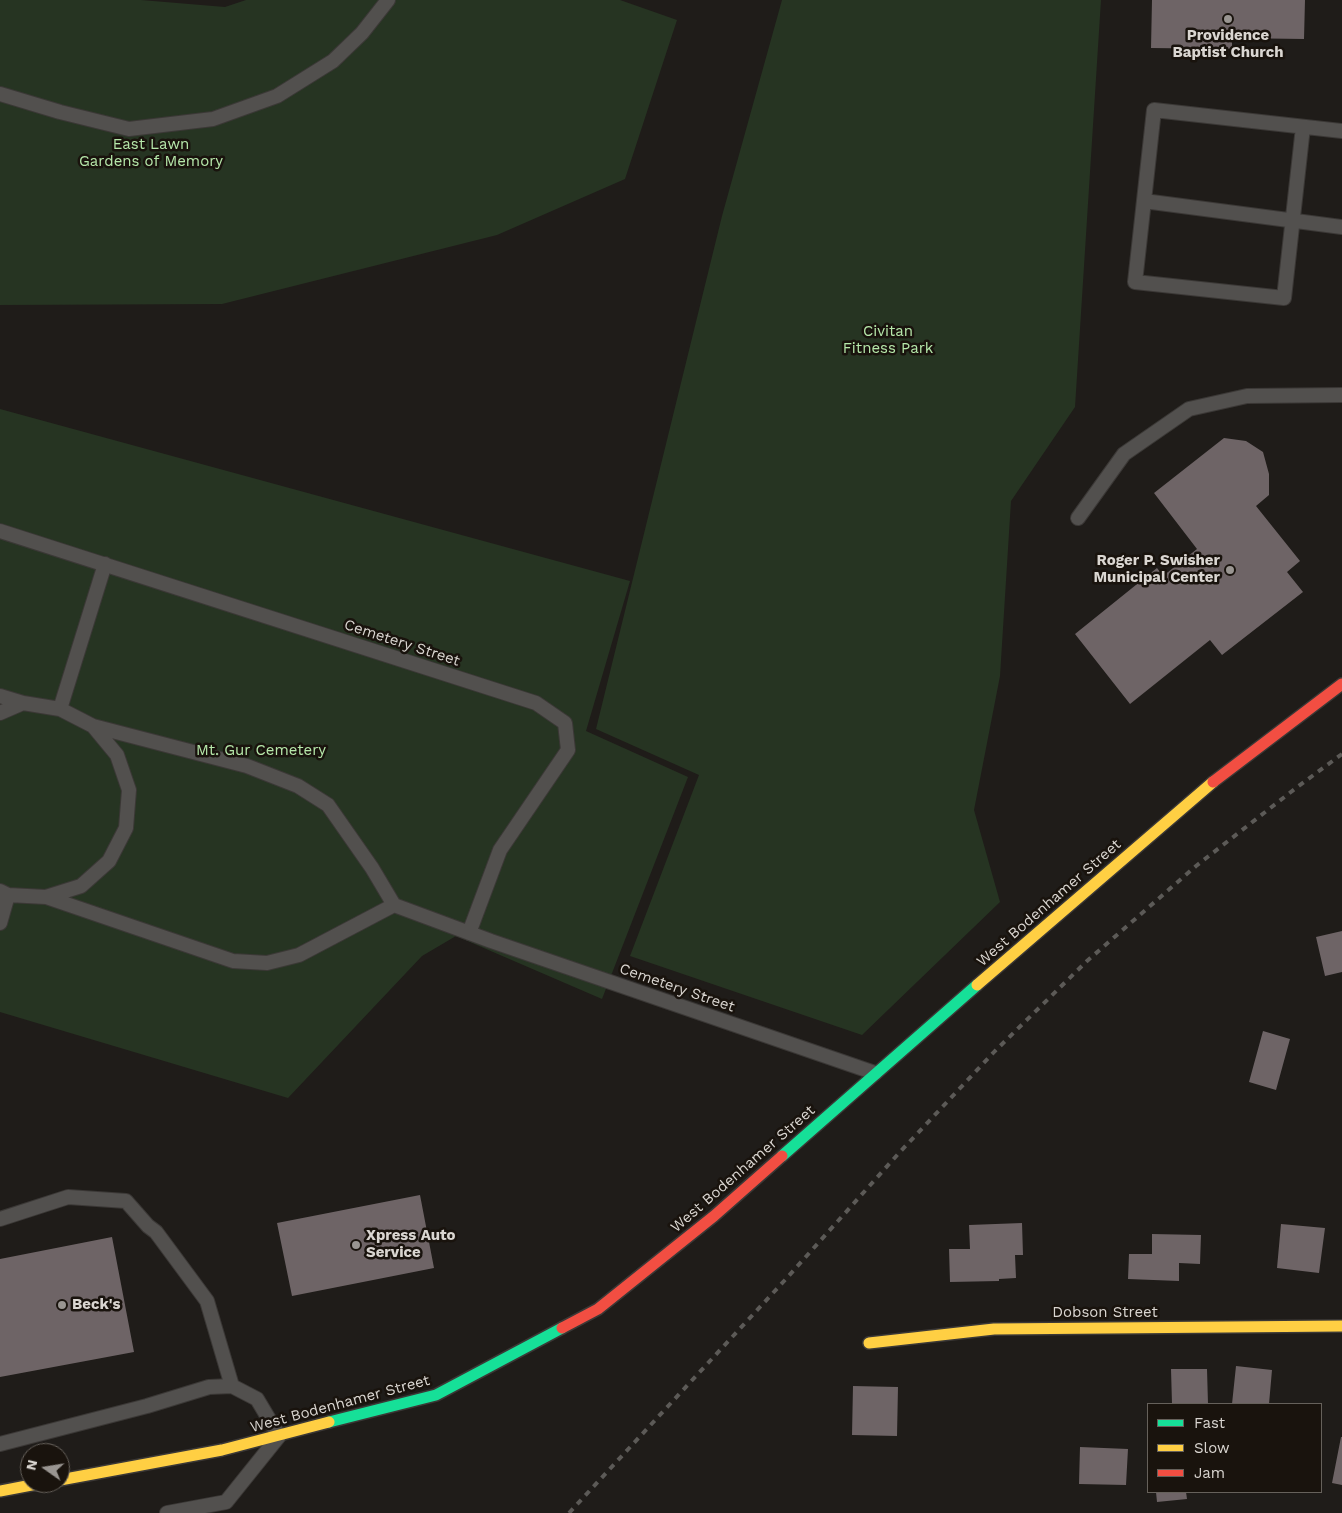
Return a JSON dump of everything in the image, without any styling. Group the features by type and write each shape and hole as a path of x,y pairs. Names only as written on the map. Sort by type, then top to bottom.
{"main road":[{"name":"West Bodenhamer Street","path":"70,1478 222,1450 436,1395 598,1309 714,1216 875,1073 1207,786 1342,684"},
{"name":"Dobson Street","path":"869,1343 994,1329 1342,1326"},
{"path":"0,1491 20,1487"}],"lane":[{"path":"0,94 60,112 129,129 213,119 276,96 333,61 362,33 388,0"},
{"path":"1303,126 1284,298 1135,282 1154,110 1303,126 1342,131"},
{"path":"1144,201 1342,227"},
{"path":"1078,518 1124,454 1189,409 1247,396 1342,395"},
{"name":"Cemetery Street","path":"0,531 536,703 565,722 568,750 500,850 469,933"},
{"path":"60,709 105,564"},
{"path":"0,696 23,703 60,709 93,726 246,766 298,786 328,805 372,868 394,906 298,955 267,963 232,961 46,897 4,893 0,922"},
{"path":"0,713 23,703"},
{"path":"46,897 81,886 110,861 126,828 129,790 117,754 93,726"},
{"name":"Cemetery Street","path":"394,906 875,1073"},
{"path":"0,1219 68,1197 126,1201 156,1232 207,1301 232,1386"},
{"path":"0,1444 147,1406 209,1387 232,1386 257,1399 278,1436 226,1502 167,1513"}],"green space":[{"name":"East Lawn Gardens of Memory","path":"0,0 141,0 225,7 246,0 620,0 677,20 625,179 497,235 222,304 0,305"},
{"name":"Civitan Fitness Park","path":"782,0 1101,0 1075,407 1011,501 1000,676 974,810 1000,902 862,1035 630,956 699,775 596,729 722,216"},
{"name":"Mt. Gur Cemetery","path":"0,409 630,581 586,731 688,777 602,999 456,936 422,956 288,1098 0,1012"}],"building":[{"name":"Providence Baptist Church","path":"1152,0 1305,0 1304,39 1232,38 1232,49 1151,48"},
{"name":"Roger P. Swisher Municipal Center","path":"1224,438 1246,441 1263,452 1269,474 1269,495 1256,506 1300,561 1287,572 1303,592 1222,655 1210,640 1130,704 1075,634 1157,568 1163,576 1197,549 1154,493"},
{"path":"1342,931 1342,972 1325,976 1316,937"},
{"path":"1263,1031 1290,1039 1276,1090 1249,1082"},
{"name":"Xpress Auto Service","path":"420,1195 434,1268 292,1296 277,1223"},
{"path":"1022,1223 1023,1255 1015,1255 1016,1278 999,1279 999,1281 950,1282 949,1249 970,1249 969,1225"},
{"path":"1281,1224 1325,1228 1319,1273 1277,1268"},
{"path":"1152,1234 1201,1235 1200,1264 1179,1263 1179,1281 1128,1279 1129,1254 1152,1254"},
{"name":"Beck's","path":"112,1237 134,1352 0,1377 0,1259"},
{"path":"1236,1366 1272,1370 1269,1403 1232,1403"},
{"path":"1171,1369 1207,1369 1208,1403 1172,1403"},
{"path":"853,1386 898,1387 897,1436 852,1435"},
{"path":"1342,1437 1342,1485 1332,1483"},
{"path":"1080,1447 1128,1449 1126,1485 1079,1484"},
{"path":"1156,1493 1186,1493 1187,1499 1157,1502"}],"railway":[{"path":"569,1513 995,1051 1087,961 1196,866 1342,754"}],"traffic: fast":[{"path":"782,1156 977,985"},
{"path":"329,1422 436,1395 562,1328"}],"traffic: slow":[{"path":"977,985 1213,782"},
{"path":"869,1343 994,1329 1342,1326"},
{"path":"70,1478 222,1450 329,1422"},
{"path":"0,1491 20,1487"}],"traffic: jam":[{"path":"1213,782 1342,684"},
{"path":"562,1328 598,1309 714,1216 782,1156"}],"place":[{"name":"Providence Baptist Church","path":"1228,19"},
{"name":"Roger P. Swisher Municipal Center","path":"1230,570"},
{"name":"Xpress Auto Service","path":"356,1245"},
{"name":"Beck's","path":"62,1305"}]}
